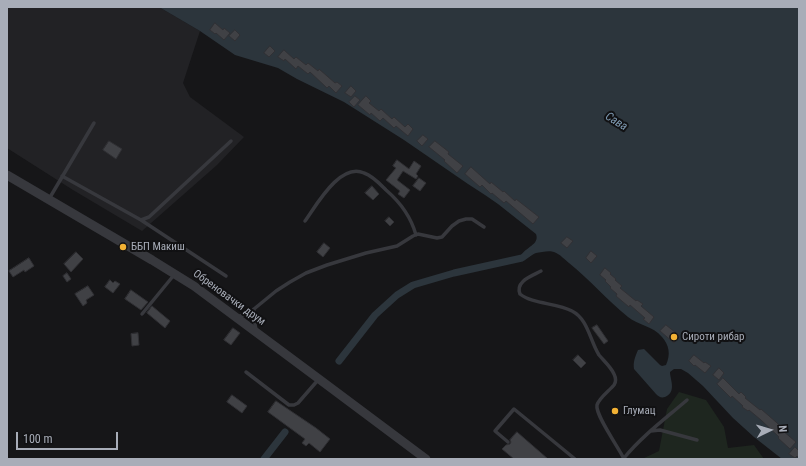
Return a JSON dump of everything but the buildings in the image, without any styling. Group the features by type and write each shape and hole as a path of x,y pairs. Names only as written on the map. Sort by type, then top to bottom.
{"street":[{"name":"Обреновачки друм","path":"7,174 48,200 194,286 426,459"}],"lane":[{"path":"48,200 94,123"},
{"path":"141,220 149,217 231,141"},
{"path":"305,221 332,184 346,174 359,171 364,172 371,177 398,201 409,217 416,235"},
{"path":"62,176 141,220 226,276"},
{"path":"236,317 246,314 254,309 276,291 306,273 327,265 366,253 397,246 418,234 430,238 442,237 452,226 459,221 466,219 472,219 484,227"},
{"path":"541,271 521,283 518,290 520,294 532,300 565,307 578,315 584,323 593,344 616,378 614,385 598,403 597,410 624,458 631,449 650,431 687,400"},
{"path":"142,314 175,274"},
{"path":"254,309 256,332"},
{"path":"246,372 289,405 298,403 319,379"},
{"path":"508,442 495,431 514,409 575,459"},
{"path":"650,431 660,430 697,440"}],"shaded area":[{"path":"7,7 159,7 200,31 183,83 190,97 244,137 217,165 142,231 73,190 7,148"},
{"path":"679,392 706,400 724,427 728,448 754,445 764,459 642,459 659,451 667,409"}],"water":[{"name":"Сава","path":"159,7 799,7 799,459 782,459 754,437 733,418 703,386 681,369 674,369 670,372 672,389 669,395 660,397 657,395 634,369 634,364 638,350 644,349 660,365 666,365 668,350 662,337 654,330 628,317 577,270 556,253 550,251 536,253 522,258 521,256 523,253 536,241 536,234 498,204 404,140 344,102 278,68 235,55 200,31"}],"waterway":[{"path":"339,361 375,315 397,295 413,285 454,273 522,258 529,253"},
{"path":"264,459 285,432"}],"place":[{"name":"ББП Макиш","path":"123,247"},
{"name":"Сироти рибар","path":"674,337"},
{"name":"Глумац","path":"615,411"}]}
